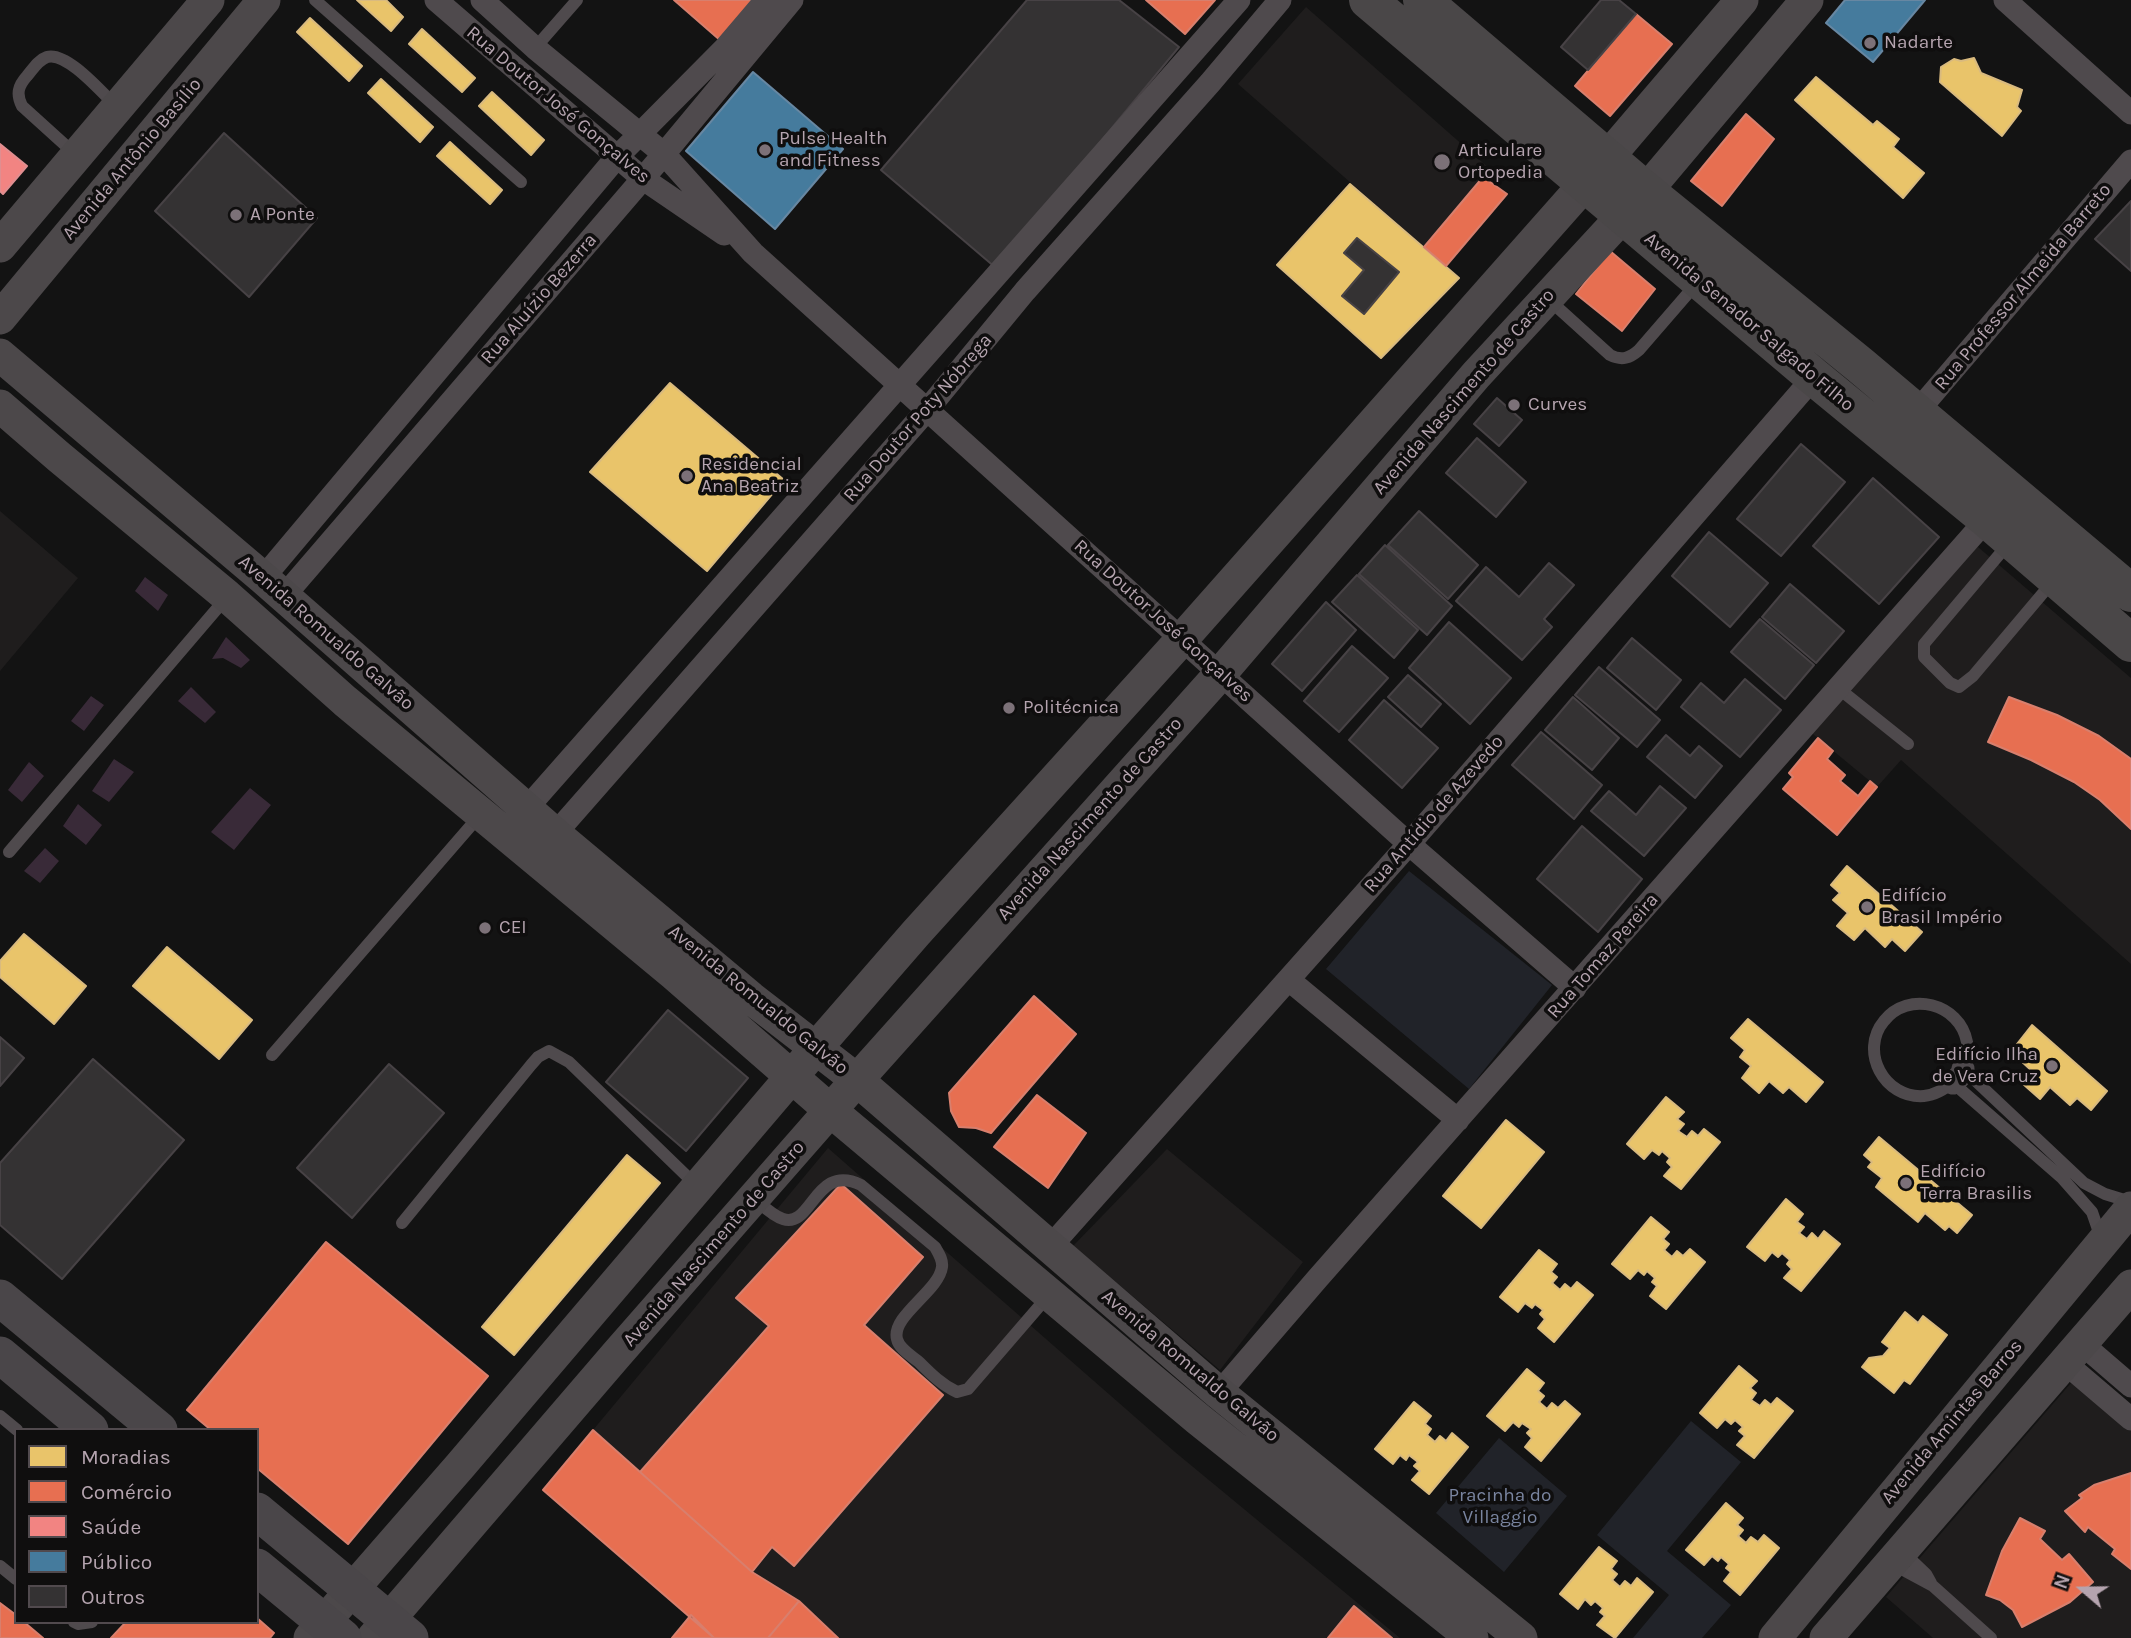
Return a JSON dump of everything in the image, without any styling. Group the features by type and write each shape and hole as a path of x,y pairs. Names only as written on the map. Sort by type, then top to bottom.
{"highway":[{"name":"Avenida Senador Salgado Filho","path":"1368,0 1596,170"},
{"name":"Avenida Senador Salgado Filho","path":"1424,0 1596,170 1634,203 1916,413 2131,593"},
{"name":"Avenida Senador Salgado Filho","path":"1634,203 1700,280 1999,529 2131,643"}],"main road":[{"path":"0,246 208,0"},
{"name":"Avenida Antônio Basílio","path":"0,318 264,0"},
{"path":"259,1569 326,1633 352,1590 791,1076 916,933 1183,638 1596,170 1742,0"},
{"name":"Avenida Nascimento de Castro","path":"391,1632 563,1417 617,1354 1221,673 1476,375 1634,203 1807,0"},
{"path":"75,159 135,156"},
{"name":"Avenida Romualdo Galvão","path":"0,355 274,587 555,834 751,998 858,1080 1219,1393 1521,1638"},
{"path":"1414,375 1476,375"},
{"name":"Avenida Romualdo Galvão","path":"0,406 228,596 345,701 674,974 831,1111 1198,1419 1472,1638"},
{"name":"Avenida Amintas Barros","path":"1775,1638 2131,1208"},
{"path":"617,1354 653,1240"},
{"path":"1826,1638 2131,1286"},
{"path":"0,1298 157,1428"},
{"path":"0,1355 88,1428"},
{"path":"460,1466 563,1417"},
{"path":"259,1513 352,1590 391,1632"}],"street":[{"name":"Rua Doutor José Gonçalves","path":"436,0 616,158 753,253"},
{"name":"Rua Doutor José Gonçalves","path":"482,0 535,48 664,154 753,253 1409,844 1575,988"},
{"name":"Rua Aluízio Bezerra","path":"274,587 616,158 639,132 766,10 792,0"},
{"name":"Rua Doutor Poty Nóbrega","path":"527,808 1240,0"},
{"name":"Rua Doutor Poty Nóbrega","path":"555,834 927,410 1025,291 1280,0"},
{"path":"2005,0 2131,113"},
{"name":"Rua Aluízio Bezerra","path":"274,587 664,154 766,10"},
{"path":"1188,61 1210,83"},
{"path":"555,104 575,81"},
{"name":"Rua Professor Almeida Barreto","path":"1916,413 2131,161"},
{"path":"1002,269 1025,291"},
{"name":"Rua Antídio de Azevedo","path":"1050,1247 1409,844 1814,377"},
{"name":"Rua Tomaz Pereira","path":"1219,1393 1838,688 1999,529"},
{"path":"1289,980 1458,1121"},
{"path":"2072,1352 2131,1386"},
{"path":"2072,1352 2131,1419"}],"lane":[{"path":"315,0 521,182"},
{"path":"535,48 577,0"},
{"path":"75,159 22,106 18,89 22,81 41,60 50,56 58,57 66,60 118,108"},
{"path":"1547,298 1610,355 1621,359 1628,358 1639,350 1700,280"},
{"path":"1999,529 1924,644 1924,657 1950,683 1959,687 1973,676 2056,578"},
{"path":"9,852 228,596"},
{"path":"1838,688 1908,744"},
{"path":"272,1055 482,814"},
{"path":"1932,1004 1945,1009 1955,1018 1966,1042 1966,1056 1958,1076 1936,1093 1923,1096 1910,1095 1886,1082 1874,1058 1877,1031 1884,1020 1906,1005 1932,1004"},
{"path":"402,1223 531,1065 549,1051 569,1062 698,1187"},
{"path":"1958,1076 2084,1183 2105,1194 2131,1202"},
{"path":"1958,1076 2062,1178 2092,1212 2102,1242"},
{"path":"754,1199 780,1218 790,1220 799,1216 827,1184 843,1178 861,1185 935,1247 941,1258 942,1268 937,1278 898,1325 896,1337 901,1346 945,1386 957,1392 968,1389 1049,1294"},
{"path":"0,1416 15,1428"},
{"path":"1896,1557 1991,1638"},
{"path":"0,1566 14,1577"}],"shaded area":[{"path":"1306,7 1490,169 1424,247 1238,84"},
{"path":"0,511 78,578 0,671"},
{"path":"1978,547 2131,678 2131,964 1901,760 1877,787 1808,730 1967,548"},
{"path":"145,577 168,595 158,611 135,591"},
{"path":"226,637 250,660 241,668 223,658 212,659"},
{"path":"191,687 216,712 205,723 178,701"},
{"path":"91,696 104,705 84,731 71,721"},
{"path":"114,759 134,772 109,802 92,791"},
{"path":"29,762 44,776 22,802 8,790"},
{"path":"250,788 271,805 234,850 211,832"},
{"path":"78,804 102,825 86,845 63,826"},
{"path":"45,848 59,861 40,883 24,871"},
{"path":"828,1148 1175,1452 1400,1638 838,1638 799,1601 752,1572 593,1430"},
{"path":"1167,1149 1303,1262 1220,1370 1073,1246"},
{"path":"2071,1383 2131,1423 2131,1638 1933,1638 1886,1597"}],"green space":[{"path":"1409,871 1552,985 1469,1089 1326,969"},
{"path":"1691,1421 1741,1462 1667,1551 1731,1605 1702,1638 1633,1638 1669,1595 1597,1535"},
{"name":"Pracinha do Villaggio","path":"1499,1438 1567,1496 1504,1572 1436,1513"}],"building: Moradias":[{"path":"357,0 386,0 403,17 391,31"},
{"path":"310,18 362,66 349,81 297,32"},
{"path":"422,29 475,78 462,92 409,44"},
{"path":"1974,58 1981,73 2022,90 2017,107 2021,111 2002,136 1940,82 1941,67 1954,59 1961,61"},
{"path":"1816,77 1873,125 1877,121 1899,139 1893,147 1924,173 1903,198 1795,100"},
{"path":"381,79 433,127 420,142 368,93"},
{"path":"492,92 544,140 531,155 479,106"},
{"path":"450,142 502,190 490,204 437,156"},
{"path":"1350,184 1459,278 1381,358 1277,265"},
{"name":"Residencial Ana Beatriz","path":"670,383 784,480 707,571 590,472"},
{"name":"Edifício Brasil Império","path":"1847,866 1922,932 1905,951 1892,939 1885,947 1865,928 1854,940 1837,926 1848,913 1833,900 1840,893 1831,885"},
{"path":"24,934 86,986 54,1024 0,977 0,961"},
{"path":"167,947 252,1020 219,1059 133,986"},
{"path":"1748,1019 1823,1082 1806,1102 1789,1087 1783,1093 1769,1081 1759,1093 1742,1078 1751,1066 1740,1057 1745,1050 1731,1038"},
{"name":"Edifício Ilha de Vera Cruz","path":"2032,1025 2107,1091 2091,1110 2077,1098 2070,1105 2050,1087 2040,1099 2023,1084 2033,1072 2019,1059 2025,1052 2017,1044"},
{"path":"1666,1097 1684,1112 1677,1119 1684,1124 1678,1131 1687,1137 1692,1131 1698,1136 1704,1129 1720,1142 1681,1189 1664,1176 1672,1167 1667,1162 1670,1158 1662,1151 1659,1155 1652,1150 1644,1159 1627,1144"},
{"path":"1506,1120 1544,1152 1481,1228 1443,1196"},
{"name":"Edifício Terra Brasilis","path":"1879,1137 1972,1215 1957,1233 1949,1226 1945,1230 1925,1213 1918,1222 1876,1187 1882,1178 1868,1167 1872,1162 1864,1155"},
{"path":"627,1155 660,1183 514,1355 482,1327"},
{"path":"1786,1199 1803,1214 1797,1222 1804,1227 1799,1233 1807,1239 1812,1233 1818,1239 1824,1231 1840,1244 1801,1291 1784,1278 1792,1269 1787,1264 1790,1260 1782,1253 1778,1257 1772,1252 1765,1261 1747,1247"},
{"path":"1651,1217 1669,1232 1663,1239 1669,1244 1664,1250 1672,1257 1677,1251 1683,1256 1690,1249 1705,1262 1666,1309 1650,1296 1657,1286 1652,1282 1655,1278 1647,1271 1644,1275 1638,1270 1630,1279 1612,1264"},
{"path":"1539,1250 1557,1264 1551,1272 1557,1277 1552,1283 1560,1290 1565,1284 1571,1289 1577,1282 1593,1295 1554,1342 1538,1328 1545,1319 1540,1314 1543,1310 1535,1304 1532,1308 1525,1303 1518,1312 1500,1297"},
{"path":"1905,1312 1918,1323 1923,1316 1947,1335 1910,1384 1904,1380 1894,1393 1862,1367 1869,1358 1883,1356 1890,1348 1882,1342"},
{"path":"1739,1366 1757,1381 1750,1388 1756,1393 1751,1400 1760,1406 1765,1400 1771,1405 1777,1398 1793,1411 1754,1458 1737,1445 1745,1436 1739,1431 1743,1427 1735,1420 1731,1424 1725,1419 1717,1428 1700,1413"},
{"path":"1527,1369 1544,1383 1538,1391 1544,1396 1539,1402 1547,1409 1552,1403 1558,1408 1565,1401 1580,1414 1541,1461 1525,1447 1532,1438 1527,1433 1531,1429 1522,1423 1519,1427 1513,1422 1505,1431 1487,1416"},
{"path":"1414,1402 1431,1416 1425,1424 1431,1429 1427,1435 1435,1442 1440,1436 1446,1441 1452,1433 1468,1447 1429,1494 1412,1480 1420,1471 1414,1466 1418,1462 1409,1455 1406,1460 1400,1455 1393,1464 1375,1449"},
{"path":"1726,1503 1743,1518 1737,1525 1743,1530 1738,1536 1746,1543 1751,1537 1758,1542 1764,1535 1779,1548 1740,1595 1724,1581 1731,1572 1726,1568 1729,1564 1721,1557 1718,1561 1712,1556 1704,1565 1686,1550"},
{"path":"1599,1547 1617,1561 1611,1569 1617,1574 1612,1580 1620,1587 1625,1581 1631,1586 1637,1578 1653,1592 1615,1638 1597,1625 1605,1616 1600,1612 1603,1608 1595,1601 1591,1605 1585,1599 1578,1609 1560,1594"}],"building: Comércio":[{"path":"674,0 756,0 721,41"},
{"path":"1146,0 1215,0 1185,34"},
{"path":"1636,14 1672,44 1610,116 1575,86"},
{"path":"1746,114 1774,139 1722,206 1691,181"},
{"path":"1483,177 1507,194 1446,266 1424,247"},
{"path":"1610,251 1655,289 1622,331 1576,294"},
{"path":"2009,697 2057,715 2099,736 2131,759 2131,829 2100,800 2074,782 1988,742"},
{"path":"1818,738 1833,751 1827,759 1845,775 1840,781 1858,796 1870,781 1877,787 1837,835 1783,789 1793,777 1789,773"},
{"path":"1034,996 1076,1034 991,1133 976,1128 959,1127 951,1111 949,1093"},
{"path":"1037,1095 1086,1133 1048,1188 994,1147"},
{"path":"841,1184 923,1257 864,1325 943,1395 794,1566 772,1547 752,1572 640,1472 769,1326 736,1298"},
{"path":"326,1242 488,1376 348,1544 259,1470 259,1428 209,1428 187,1410"},
{"path":"593,1430 752,1572 799,1601 768,1638 714,1638 543,1490"},
{"path":"2131,1473 2131,1569 2112,1554 2115,1549 2088,1527 2085,1532 2065,1511 2082,1498 2079,1495 2094,1485"},
{"path":"2020,1518 2045,1531 2040,1539 2062,1560 2069,1554 2093,1582 2070,1602 2022,1627 2013,1610 2000,1600 1986,1595 2002,1551"},
{"path":"799,1601 838,1638 768,1638"},
{"path":"0,1603 14,1614 14,1624 26,1624 43,1638 0,1638"},
{"path":"1354,1606 1392,1638 1328,1638"},
{"path":"691,1615 714,1638 672,1638"},
{"path":"259,1620 274,1633 270,1638 111,1638 124,1624 259,1624"}],"building: Saúde":[{"path":"0,144 27,166 3,194 0,191"}],"building: Público":[{"name":"Nadarte","path":"1845,0 1925,0 1873,62 1826,23"},
{"name":"Pulse Health and Fitness","path":"753,72 843,149 775,229 686,151"}],"building: Outros":[{"path":"1027,0 1119,0 1179,47 996,268 881,170"},
{"path":"1601,0 1619,0 1636,14 1588,70 1561,47"},
{"name":"A Ponte","path":"224,133 317,218 249,297 155,211"},
{"path":"2131,201 2131,271 2095,239"},
{"path":"1357,238 1399,272 1364,314 1342,296 1364,270 1344,253"},
{"path":"1497,398 1522,420 1499,446 1474,424"},
{"path":"1477,438 1526,482 1496,517 1446,473"},
{"path":"1801,444 1845,482 1781,556 1737,519"},
{"path":"1873,478 1939,537 1879,604 1813,546"},
{"path":"1419,511 1478,565 1448,599 1388,545"},
{"path":"1709,532 1768,583 1730,627 1672,576"},
{"path":"1385,545 1452,606 1427,635 1359,574"},
{"path":"1549,563 1574,585 1544,619 1552,627 1522,660 1456,601 1486,567 1519,597"},
{"path":"1357,575 1418,630 1394,658 1332,602"},
{"path":"1790,584 1844,631 1816,663 1762,617"},
{"path":"1326,602 1356,630 1302,691 1272,664"},
{"path":"1760,619 1814,665 1785,699 1731,652"},
{"path":"1449,622 1511,678 1470,724 1409,668"},
{"path":"1632,638 1681,680 1656,710 1607,668"},
{"path":"1352,646 1388,678 1339,732 1304,701"},
{"path":"1599,667 1660,720 1637,747 1575,695"},
{"path":"1408,675 1441,704 1421,727 1388,697"},
{"path":"1745,679 1781,710 1740,757 1681,707 1701,683 1724,703"},
{"path":"1573,697 1619,738 1592,770 1545,730"},
{"path":"1384,700 1438,748 1402,788 1349,740"},
{"path":"1541,732 1602,785 1574,819 1512,765"},
{"path":"1666,735 1690,756 1699,746 1722,766 1695,798 1647,757"},
{"path":"1660,786 1686,808 1644,856 1591,811 1609,791 1636,815"},
{"path":"1582,826 1642,879 1598,932 1537,879"},
{"path":"668,1010 748,1078 686,1151 606,1082"},
{"path":"0,1037 24,1058 0,1086"},
{"path":"93,1059 184,1140 62,1279 0,1225 0,1163"},
{"path":"389,1064 444,1113 352,1218 297,1168"}],"place":[{"name":"Nadarte","path":"1870,43"},
{"name":"Pulse Health and Fitness","path":"765,150"},
{"name":"Articulare Ortopedia","path":"1442,162"},
{"name":"A Ponte","path":"236,215"},
{"name":"Curves","path":"1514,405"},
{"name":"Residencial Ana Beatriz","path":"687,476"},
{"name":"Politécnica","path":"1009,708"},
{"name":"Edifício Brasil Império","path":"1867,907"},
{"name":"CEI","path":"485,928"},
{"name":"Edifício Ilha de Vera Cruz","path":"2052,1066"},
{"name":"Edifício Terra Brasilis","path":"1906,1183"}]}
